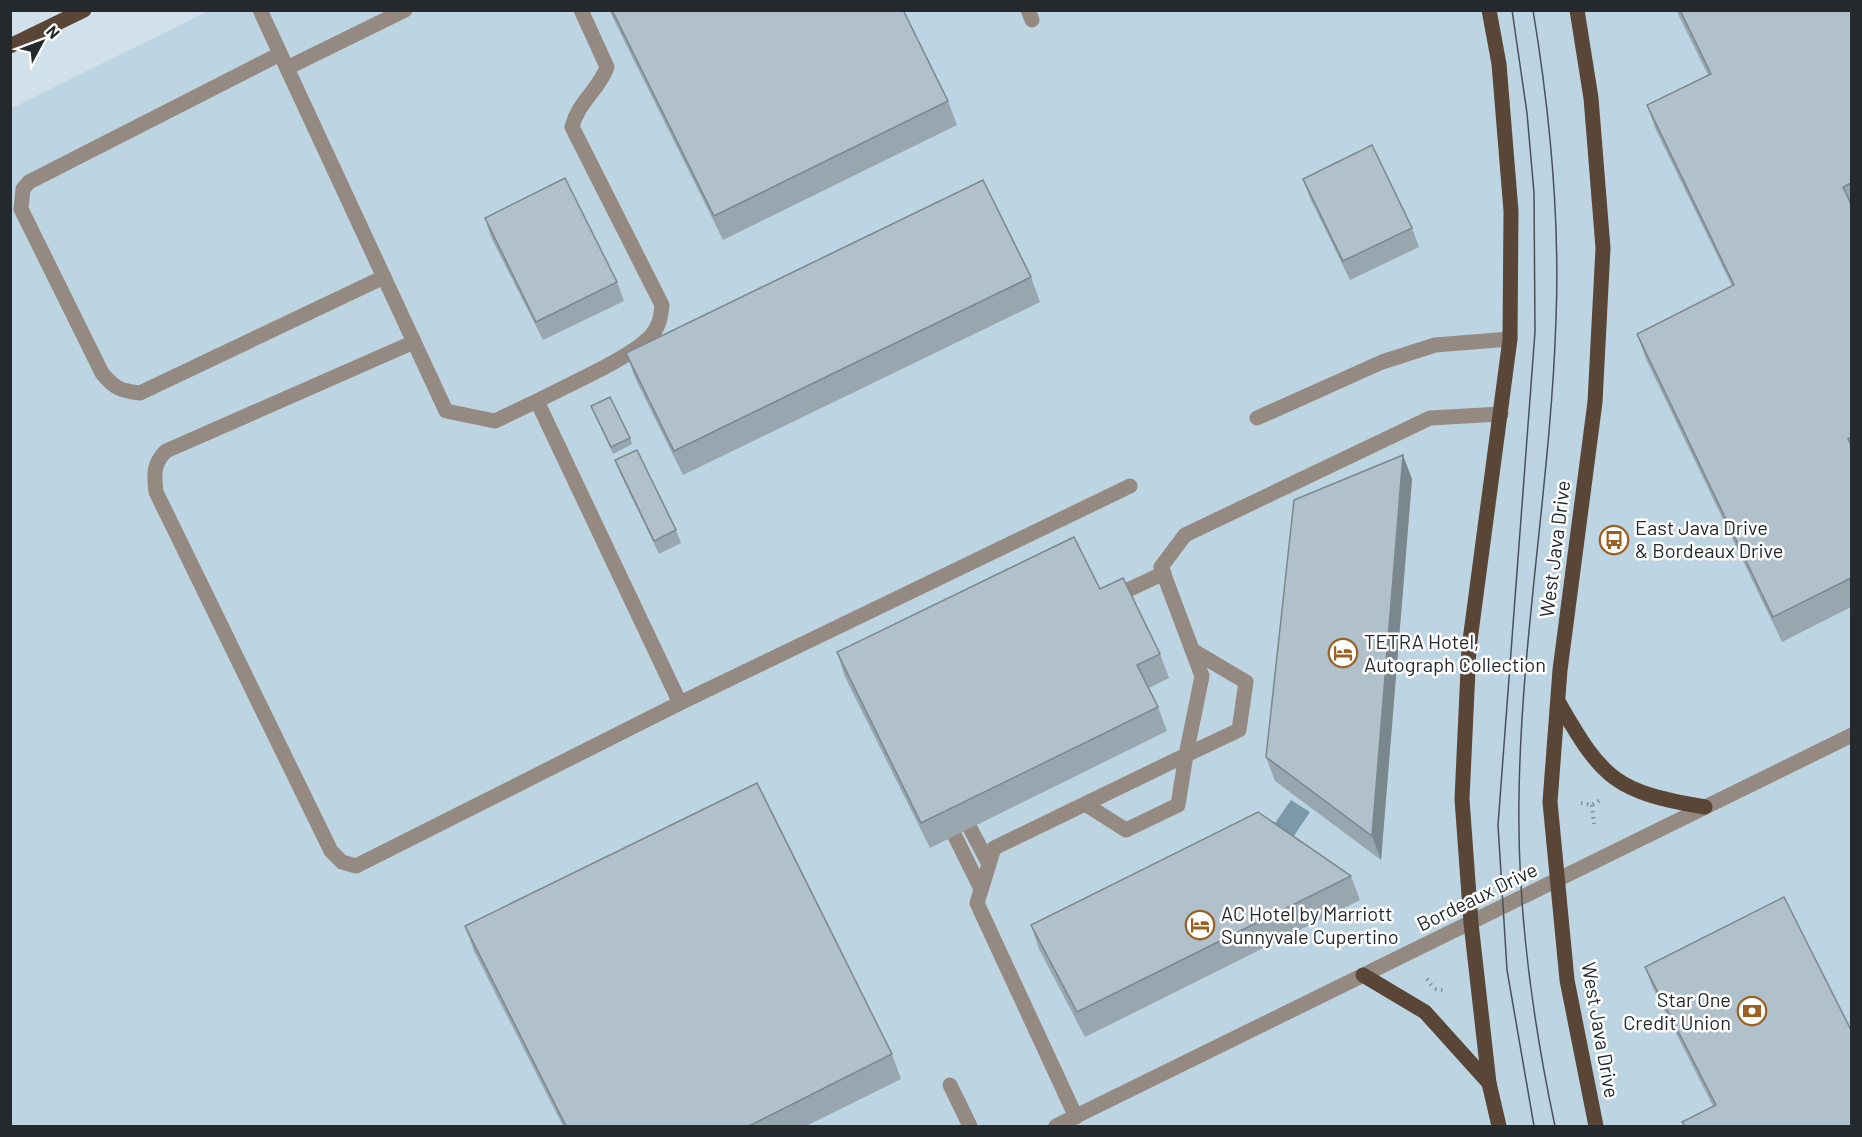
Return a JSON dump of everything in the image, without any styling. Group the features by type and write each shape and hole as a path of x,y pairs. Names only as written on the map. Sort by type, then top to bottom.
{"main road":[{"path":"10,46 84,10"},
{"path":"1489,10 1499,64 1511,211 1510,339 1469,648 1462,799 1471,923 1489,1083 1499,1126"},
{"name":"West Java Drive","path":"1577,10 1591,98 1603,248 1595,402 1560,670 1550,802 1567,980 1596,1126"},
{"path":"1559,703 1584,747 1600,767 1616,780 1656,799 1705,807"},
{"path":"1363,975 1425,1012 1489,1083"}],"street":[{"path":"260,10 446,411 495,422 635,349 652,335 660,322 662,305 572,127 575,113 602,80 607,67 581,10"},
{"path":"384,277 140,393 125,392 114,388 102,373 21,209 23,189 29,182 283,61 405,10"},
{"path":"1257,418 1382,362 1435,345 1510,339"},
{"path":"414,342 166,451 157,460 154,472 156,492 331,851 342,862 356,866 680,703 1130,486"},
{"path":"537,402 680,703"},
{"path":"1085,804 1126,830 1178,805 1202,676 1161,567 1185,535 1430,417 1501,414"},
{"path":"1102,602 1164,573"},
{"path":"1076,1117 977,903 994,848 1239,730 1246,682 1192,650"},
{"name":"Bordeaux Drive","path":"1056,1126 1851,735"},
{"path":"961,811 989,864"},
{"path":"946,818 981,889"},
{"path":"950,1085 970,1126"}],"path":[{"path":"1581,803 1592,805 1606,795"},
{"path":"1592,805 1594,824"}],"shaded area":[{"path":"208,11 1851,11 1851,1126 11,1126 10,109"},
{"path":"1291,800 1310,812 1287,846 1268,833"}],"building":[{"path":"612,10 903,10 948,101 714,216"},
{"path":"1680,10 1851,10 1851,183 1843,187 1851,204 1851,437 1848,439 1851,445 1851,578 1773,617 1637,334 1734,285 1647,105 1711,74"},
{"path":"1372,145 1412,228 1343,261 1303,179"},
{"path":"565,178 617,282 536,322 485,218"},
{"path":"983,180 1031,277 674,451 626,353"},
{"path":"610,397 630,438 611,447 591,406"},
{"path":"637,450 676,530 654,541 615,460"},
{"name":"TETRA Hotel, Autograph Collection","path":"1403,455 1372,836 1266,757 1294,500"},
{"path":"1074,537 1100,589 1123,578 1160,654 1137,665 1158,707 921,823 837,652"},
{"path":"757,783 892,1054 749,1126 566,1126 465,926"},
{"name":"AC Hotel by Marriott Sunnyvale Cupertino","path":"1258,812 1351,876 1077,1012 1031,925"},
{"name":"Star One Credit Union","path":"1784,897 1851,1030 1851,1126 1685,1126 1682,1122 1716,1105 1645,967"}],"tram line":[{"path":"1512,10 1527,113 1534,193 1535,332 1498,825 1507,970 1534,1126"},
{"path":"1533,10 1552,164 1557,280 1553,379 1525,677 1519,839 1523,921 1533,1004 1555,1126"}],"place":[{"name":"East Java Drive & Bordeaux Drive","path":"1614,540"},
{"name":"TETRA Hotel, Autograph Collection","path":"1343,653"},
{"name":"AC Hotel by Marriott Sunnyvale Cupertino","path":"1200,925"},
{"name":"Star One Credit Union","path":"1752,1011"}]}
